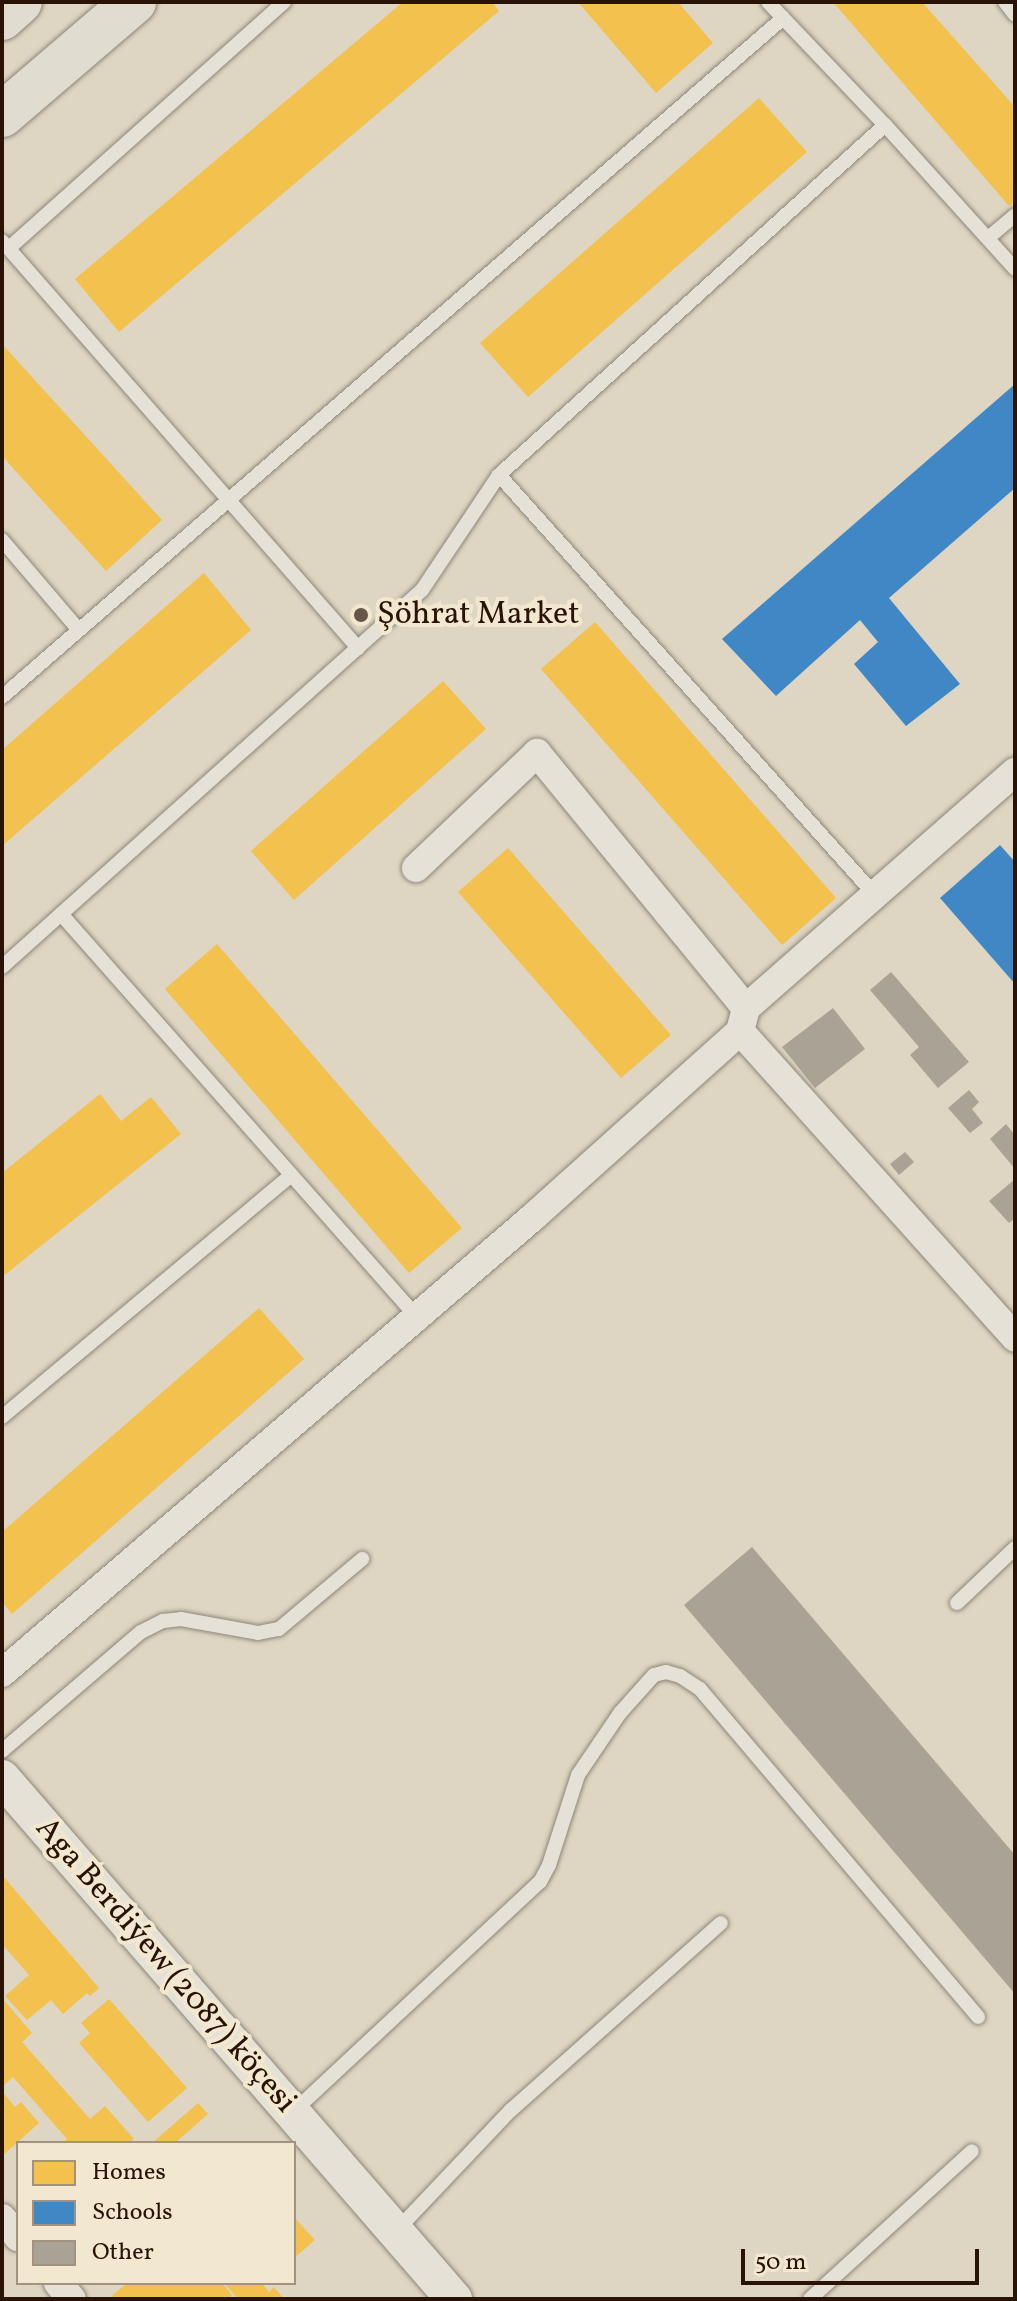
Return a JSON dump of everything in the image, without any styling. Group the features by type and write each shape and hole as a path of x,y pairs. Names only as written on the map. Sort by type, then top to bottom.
{"main road":[{"path":"2,18 20,2"},
{"path":"2,115 134,2"}],"street":[{"path":"416,868 537,753 743,1020 1015,1338"},
{"path":"2,1673 416,1316 743,1020 875,895 1015,772"},
{"name":"Aga Berdiýew (2087) köçesi","path":"2,1778 454,2299"},
{"path":"2,2218 16,2235"}],"lane":[{"path":"284,2 5,244 358,648"},
{"path":"768,2 1015,269"},
{"path":"1005,2 1015,15"},
{"path":"2,697 783,18"},
{"path":"2,967 422,590 499,475 885,125"},
{"path":"988,238 1015,215"},
{"path":"499,475 875,895"},
{"path":"2,540 79,630"},
{"path":"61,914 416,1316"},
{"path":"2,1417 291,1175"},
{"path":"957,1603 1015,1548"},
{"path":"2,1751 141,1632 163,1621 181,1619 258,1633 279,1629 362,1559"},
{"path":"292,2112 540,1882 549,1865 578,1775 620,1713 654,1675 666,1672 680,1676 700,1689 978,2017"},
{"path":"396,2231 511,2110 721,1923"},
{"path":"810,2299 972,2151"}],"building: Homes":[{"path":"403,2 492,2 499,11 119,332 75,279"},
{"path":"578,2 678,2 713,43 656,93"},
{"path":"833,2 922,2 1015,107 1015,201 1009,206"},
{"path":"759,98 807,152 528,397 480,343"},
{"path":"2,344 162,520 106,571 2,456"},
{"path":"204,573 251,630 2,846 2,750"},
{"path":"595,622 836,898 782,945 541,669"},
{"path":"443,681 486,729 294,900 251,851"},
{"path":"508,848 671,1035 621,1078 458,892"},
{"path":"217,944 462,1228 409,1273 165,989"},
{"path":"100,1094 121,1121 151,1097 181,1134 2,1277 2,1173"},
{"path":"259,1308 304,1359 12,1614 2,1602 2,1532"},
{"path":"2,1875 99,1988 90,1996 87,1993 63,2014 51,2000 27,2020 5,1996 29,1975 2,1944"},
{"path":"2,1998 32,2033 22,2042 90,2119 105,2106 134,2139 64,2141 67,2139 13,2077 2,2087"},
{"path":"109,1999 187,2088 148,2122 79,2043 90,2033 81,2023"},
{"path":"2,2091 15,2107 21,2102 39,2123 2,2156"},
{"path":"198,2103 208,2114 177,2141 154,2141"},
{"path":"296,2219 315,2240 296,2256"},
{"path":"125,2285 224,2285 232,2295 228,2299 115,2299 112,2296"},
{"path":"226,2285 264,2285 269,2292 274,2287 284,2299 238,2299"}],"building: Schools":[{"path":"1015,384 1015,488 889,598 960,684 906,726 854,664 878,642 860,620 776,696 722,639"},
{"path":"1000,845 1015,862 1015,984 940,898"}],"building: Other":[{"path":"891,972 969,1062 938,1088 910,1055 919,1047 870,990"},
{"path":"833,1008 865,1049 815,1088 782,1047"},
{"path":"969,1090 979,1102 972,1109 983,1123 970,1133 948,1108"},
{"path":"1006,1124 1015,1135 1015,1169 990,1139"},
{"path":"905,1152 914,1162 899,1175 890,1164"},
{"path":"1015,1179 1015,1218 1009,1223 989,1201"},
{"path":"752,1547 1015,1855 1015,1994 684,1605"}],"place":[{"name":"Şöhrat Market","path":"361,615"}]}
